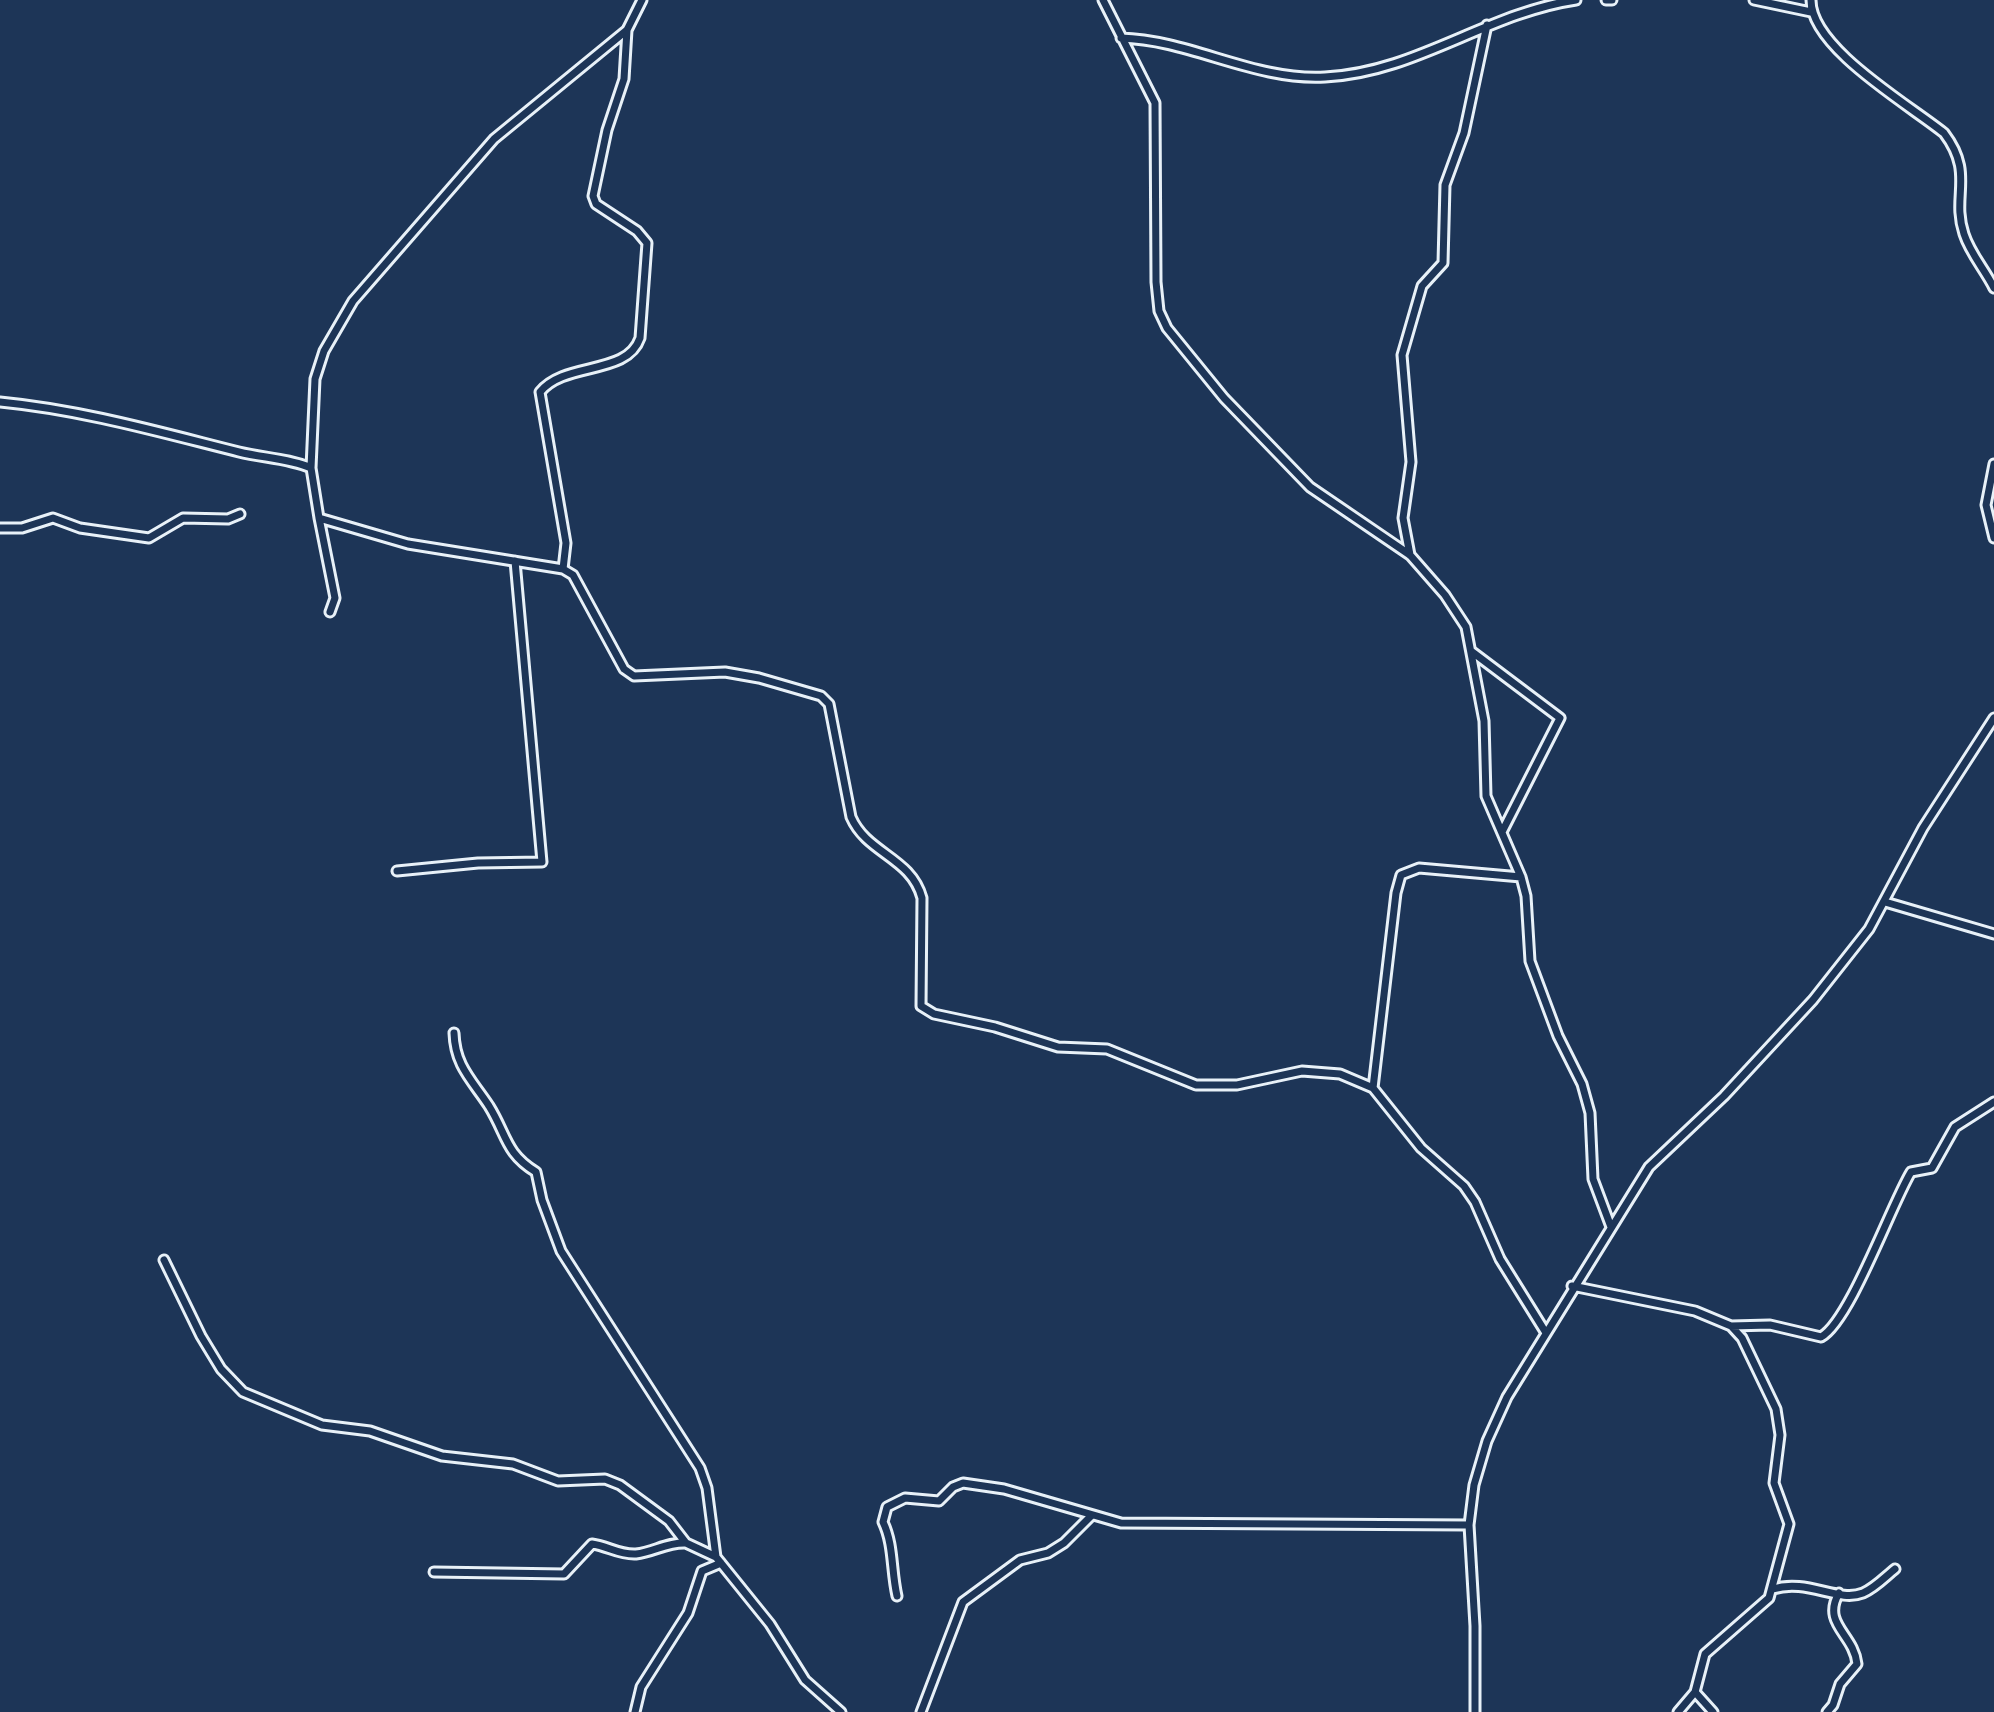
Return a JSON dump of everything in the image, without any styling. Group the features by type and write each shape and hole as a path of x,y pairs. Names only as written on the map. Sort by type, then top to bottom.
{"street":[{"path":"563,569 566,543 540,392 556,378 624,358 635,351 640,338 647,243 637,231 596,204 593,196 607,130 624,79 627,30 642,0"},
{"path":"1103,0 1155,103 1158,116 1154,177 1156,282 1159,311 1167,328 1224,398 1290,469 1320,494 1410,555 1456,609 1466,627 1485,736 1486,796 1521,877 1526,896 1530,961 1558,1036 1582,1084 1590,1113 1593,1179 1611,1227"},
{"path":"1121,38 1145,39 1264,73 1328,77 1404,62 1513,14 1576,0"},
{"path":"1754,0 1811,12"},
{"path":"1811,0 1811,12 1827,40 1936,126 1954,147 1963,183 1964,234 1994,288"},
{"path":"1410,555 1403,518 1411,462 1404,412 1404,340 1422,286 1443,263 1445,185 1464,133 1487,25"},
{"path":"330,612 335,598 311,468 315,379 324,351 353,301 494,139 627,30"},
{"path":"0,402 73,411 311,468"},
{"path":"1994,464 1986,505 1994,538"},
{"path":"0,528 22,528 53,518 80,528 149,538 183,518 228,519 240,514"},
{"path":"319,518 408,544 563,569 573,575 624,669 634,676 725,672 810,690 829,704 851,817 858,834 911,872 919,887 922,898 921,1006 934,1014 995,1027 1058,1047 1107,1049 1196,1085 1237,1085 1302,1071 1340,1074 1373,1088 1421,1148 1475,1202 1500,1259 1546,1333"},
{"path":"397,871 478,863 542,862 515,561"},
{"path":"1471,651 1560,718 1502,832"},
{"path":"1475,1712 1469,1525 1474,1485 1487,1441 1507,1397 1572,1286 1649,1167 1724,1096 1813,1000 1869,929 1923,828 1994,718"},
{"path":"1373,1088 1396,893 1401,875 1419,868 1521,877"},
{"path":"1885,902 1994,934"},
{"path":"454,1033 458,1063 488,1106 510,1152 536,1172 561,1251 700,1468 707,1488 718,1560"},
{"path":"1572,1286 1695,1311 1731,1326 1782,1326 1813,1337 1826,1334 1851,1295 1911,1172 1932,1168 1955,1127 1994,1102"},
{"path":"164,1260 207,1347 221,1369 243,1392 322,1425 370,1431 442,1456 513,1464 558,1481 605,1479 644,1501 669,1521 686,1543 718,1560 770,1624 805,1680 841,1712"},
{"path":"1678,1712 1695,1692 1705,1654 1750,1617 1773,1589 1789,1524 1774,1483 1780,1423 1754,1360 1731,1326"},
{"path":"897,1596 891,1575 892,1540 883,1516 887,1507 898,1500 939,1501 953,1487 963,1483 1004,1489 1121,1523 1179,1526 1407,1522 1469,1525"},
{"path":"921,1712 963,1602 1020,1560 1048,1553 1064,1543 1091,1516"},
{"path":"434,1572 564,1574 592,1544 618,1553 638,1554 670,1543 686,1543"},
{"path":"635,1712 641,1687 688,1613 702,1571 718,1560"},
{"path":"1773,1589 1794,1583 1839,1593 1862,1594 1895,1569"},
{"path":"1827,1712 1833,1705 1840,1684 1857,1664 1849,1641 1832,1615 1832,1605 1839,1593"},
{"path":"1695,1692 1713,1712"}]}
